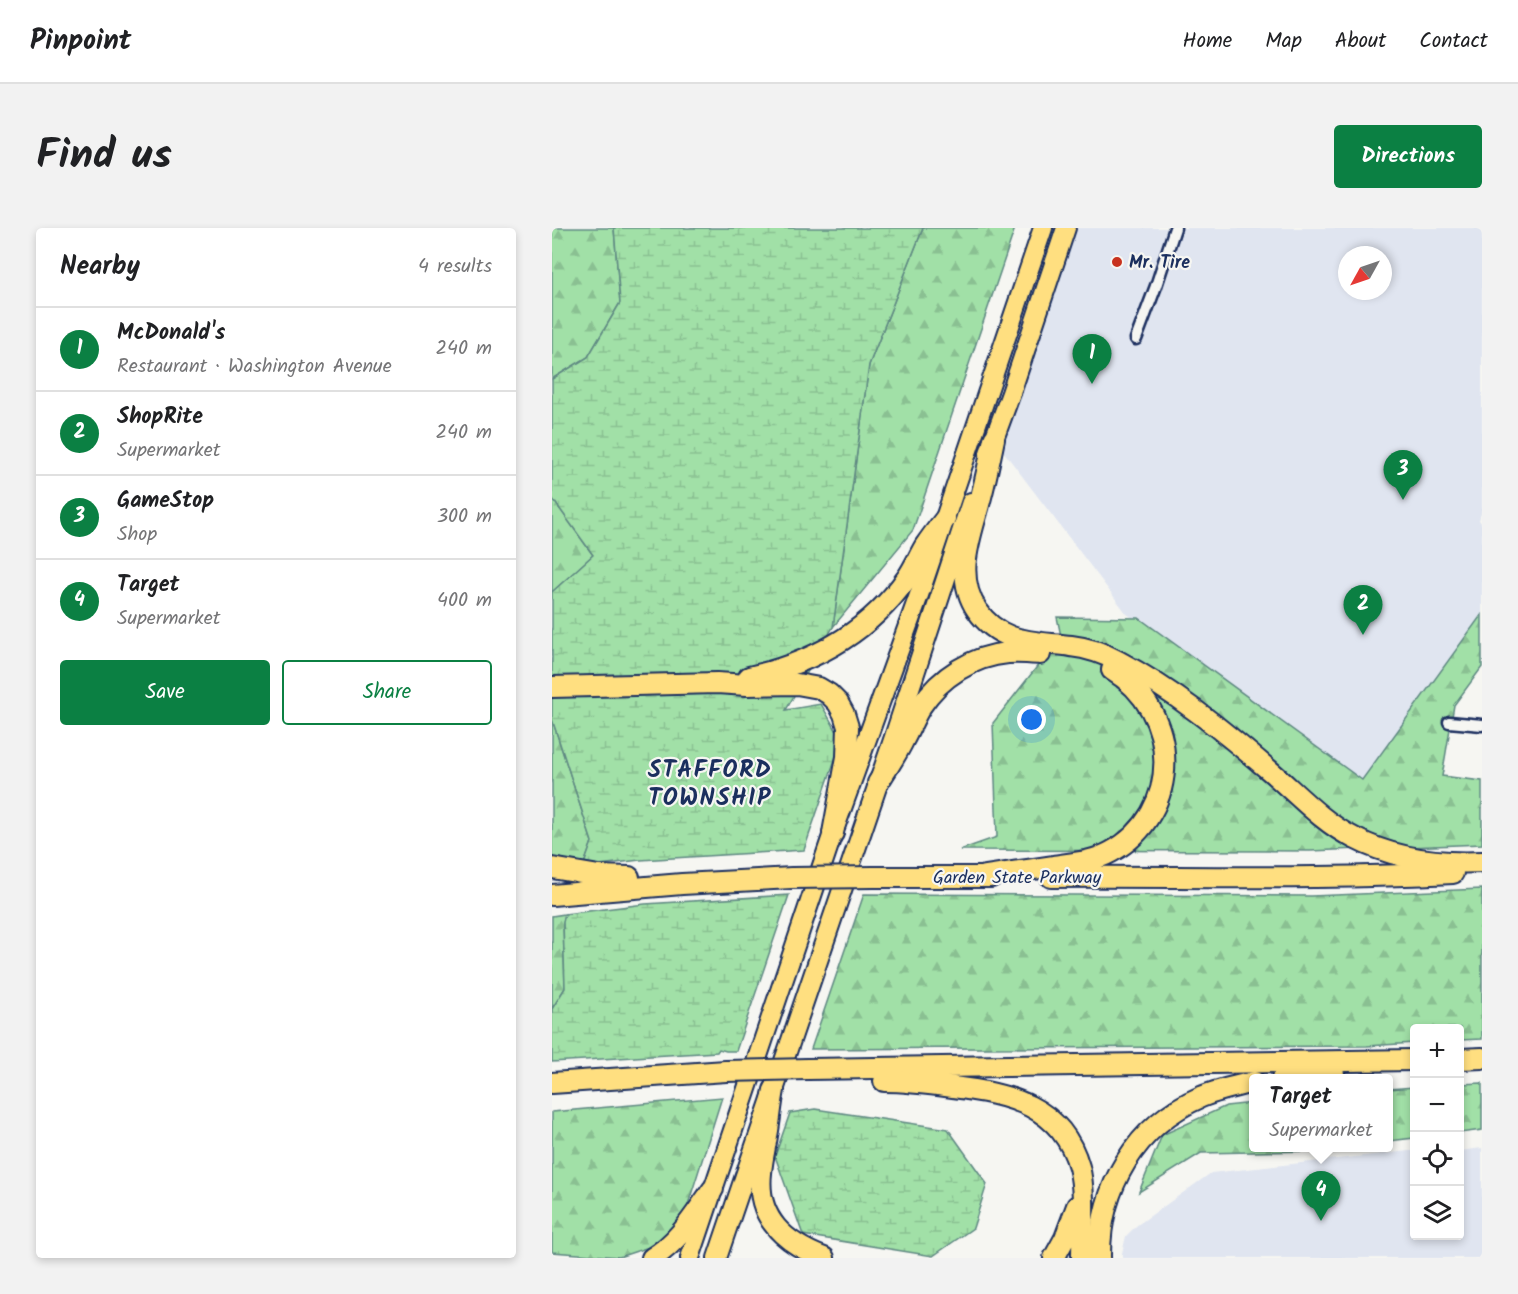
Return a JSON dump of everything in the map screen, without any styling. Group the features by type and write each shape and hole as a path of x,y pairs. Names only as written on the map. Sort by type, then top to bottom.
{"highway":[{"path":"690,1258 833,833 919,596 1043,228"},
{"path":"717,1258 972,497 1011,393 1066,228"},
{"path":"994,439 966,549 965,567 966,585 973,602 989,623 1004,634 1021,640 1090,649 1119,661 1200,714 1341,831 1363,842 1394,854 1427,861 1482,862"},
{"path":"717,683 796,664 825,651 850,635 875,614 900,588 925,546 945,519"},
{"path":"878,783 925,700 944,680 976,661 993,655 1010,653 1066,657 1096,663 1130,682 1153,713 1164,749 1164,768 1160,790 1154,807 1144,823 1121,846 1094,859 980,877"},
{"path":"552,687 717,683 791,684 809,685 824,691 838,703 847,720 849,741 833,833"},
{"path":"552,868 599,876 629,877 682,884"},
{"name":"Garden State Parkway","path":"552,896 682,884 792,878 1403,876 1482,872"},
{"path":"1464,1059 1482,1058"},
{"path":"552,1083 726,1071 1410,1060"},
{"path":"1332,1074 1410,1060"},
{"path":"808,1070 850,1080 904,1081 1001,1095 1028,1105 1051,1119 1066,1139 1078,1166 1082,1192 1082,1258"},
{"path":"1100,1258 1105,1206 1121,1169 1139,1143 1170,1114 1190,1102 1213,1092 1249,1083"},
{"path":"774,1090 760,1174 761,1195 773,1223 786,1238 802,1249 824,1258"},
{"path":"652,1258 679,1236 713,1190"},
{"path":"1054,1258 1065,1238 1082,1192"}],"street":[{"path":"1136,339 1175,228"},
{"path":"1449,722 1482,725"}],"shaded area":[{"path":"1066,228 1482,228 1482,510 1479,520 1482,524 1482,614 1362,780 1127,614 994,439"},
{"path":"1482,1148 1482,1258 1122,1258 1126,1236 1136,1226 1211,1173 1409,1151 1410,1240 1464,1240 1464,1150"}],"green space":[{"path":"552,228 614,228 620,303 588,357 552,379"},
{"path":"614,228 923,228 869,365 833,627 786,710 821,704 841,742 804,850 640,860 583,867 592,842 552,719 552,592 593,555 552,498 552,379 588,357 620,303"},
{"path":"923,228 1015,228 913,530 833,627 869,365"},
{"path":"552,498 593,555 552,592"},
{"path":"1482,614 1482,667 1454,705 1442,776 1482,781 1482,844 1310,851 960,850 997,837 993,723 1061,636 1057,617 1139,618 1362,780"},
{"path":"552,719 592,842 583,867 552,872"},
{"path":"1482,889 1482,1039 1464,1040 1464,1024 1410,1024 1410,1043 1367,1046 811,1049 864,894 1311,896"},
{"path":"789,895 736,1051 719,1049 717,1052 552,1062 552,1009 565,988 563,922 565,914 645,904"},
{"path":"565,914 563,922 565,988 552,1009 552,916"},
{"path":"1482,1083 1482,1130 1464,1132 1464,1084"},
{"path":"1410,1087 1410,1138 1393,1141 1393,1089"},
{"path":"722,1097 686,1211 658,1244 619,1257 552,1252 552,1112"},
{"path":"1249,1103 1249,1152 1256,1152 1201,1153 1139,1192 1162,1135 1226,1106"},
{"path":"815,1109 948,1129 987,1184 973,1228 933,1256 803,1235 775,1156 790,1113"}],"place":[{"name":"Mr. Tire","path":"1117,262"},
{"name":"McDonald's","path":"1092,384"},
{"name":"GameStop","path":"1403,500"},
{"name":"ShopRite","path":"1363,635"},
{"name":"Target","path":"1321,1221"}],"district":[{"name":"STAFFORD TOWNSHIP","path":"710,783"}]}
